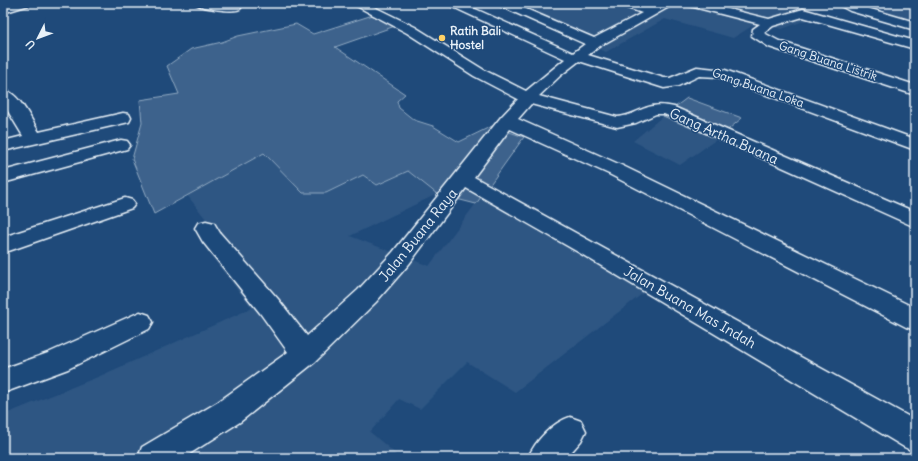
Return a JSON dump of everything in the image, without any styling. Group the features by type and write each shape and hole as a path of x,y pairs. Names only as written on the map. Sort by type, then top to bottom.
{"street":[{"path":"3,9 25,3"},
{"path":"200,3 235,8"},
{"name":"Gang Artha Buana","path":"357,3 411,30 479,73 528,98 617,122 626,121 655,108 668,110 915,220"},
{"path":"502,3 595,43"},
{"path":"622,3 661,8"},
{"name":"Gang Buana Listrik","path":"690,3 769,23"},
{"path":"841,3 854,9 915,26"},
{"name":"Gang Buana Loka","path":"457,5 576,57 631,74 664,83 673,83 697,71 720,73 915,145"},
{"name":"Jalan Buana Raya","path":"154,458 229,412 304,354 367,296 401,258 464,179 507,121 528,98 556,72 595,43 661,8"},
{"name":"Gang Buana Listrik","path":"915,45 803,13 769,23 758,32 758,36 762,39 915,90"},
{"path":"3,94 14,105 34,139"},
{"path":"3,146 123,118"},
{"path":"507,121 616,170 915,320"},
{"path":"3,177 120,145"},
{"name":"Jalan Buana Mas Indah","path":"464,179 586,247 915,437"},
{"path":"3,245 125,204"},
{"path":"206,228 211,237 269,306 304,354"},
{"path":"3,381 58,360 140,322"},
{"path":"544,458 570,431"}],"shaded area":[{"path":"491,3 790,3 793,4 784,8 817,16 782,29 757,23 733,38 665,19 606,52"},
{"path":"840,3 915,3 915,28 833,6"},
{"path":"376,14 398,25 335,47 405,94 397,101 399,108 414,120 433,126 459,142 492,126 524,137 476,204 437,194 408,171 377,185 363,175 326,193 303,193 264,153 154,214 132,159 142,123 140,100 179,94 167,66 191,49 222,42 238,36 296,24 313,34"},
{"path":"687,98 742,118 717,139 663,116"},
{"path":"663,116 717,139 680,165 633,141"},
{"path":"264,153 304,193 326,193 363,175 377,185 408,171 437,194 350,236 429,266 483,194 646,291 515,392 467,362 420,409 399,399 370,432 396,454 392,458 3,458 3,415 100,376 252,308 207,251 224,242 187,195"}],"place":[{"name":"Ratih Bali Hostel","path":"442,38"}]}
